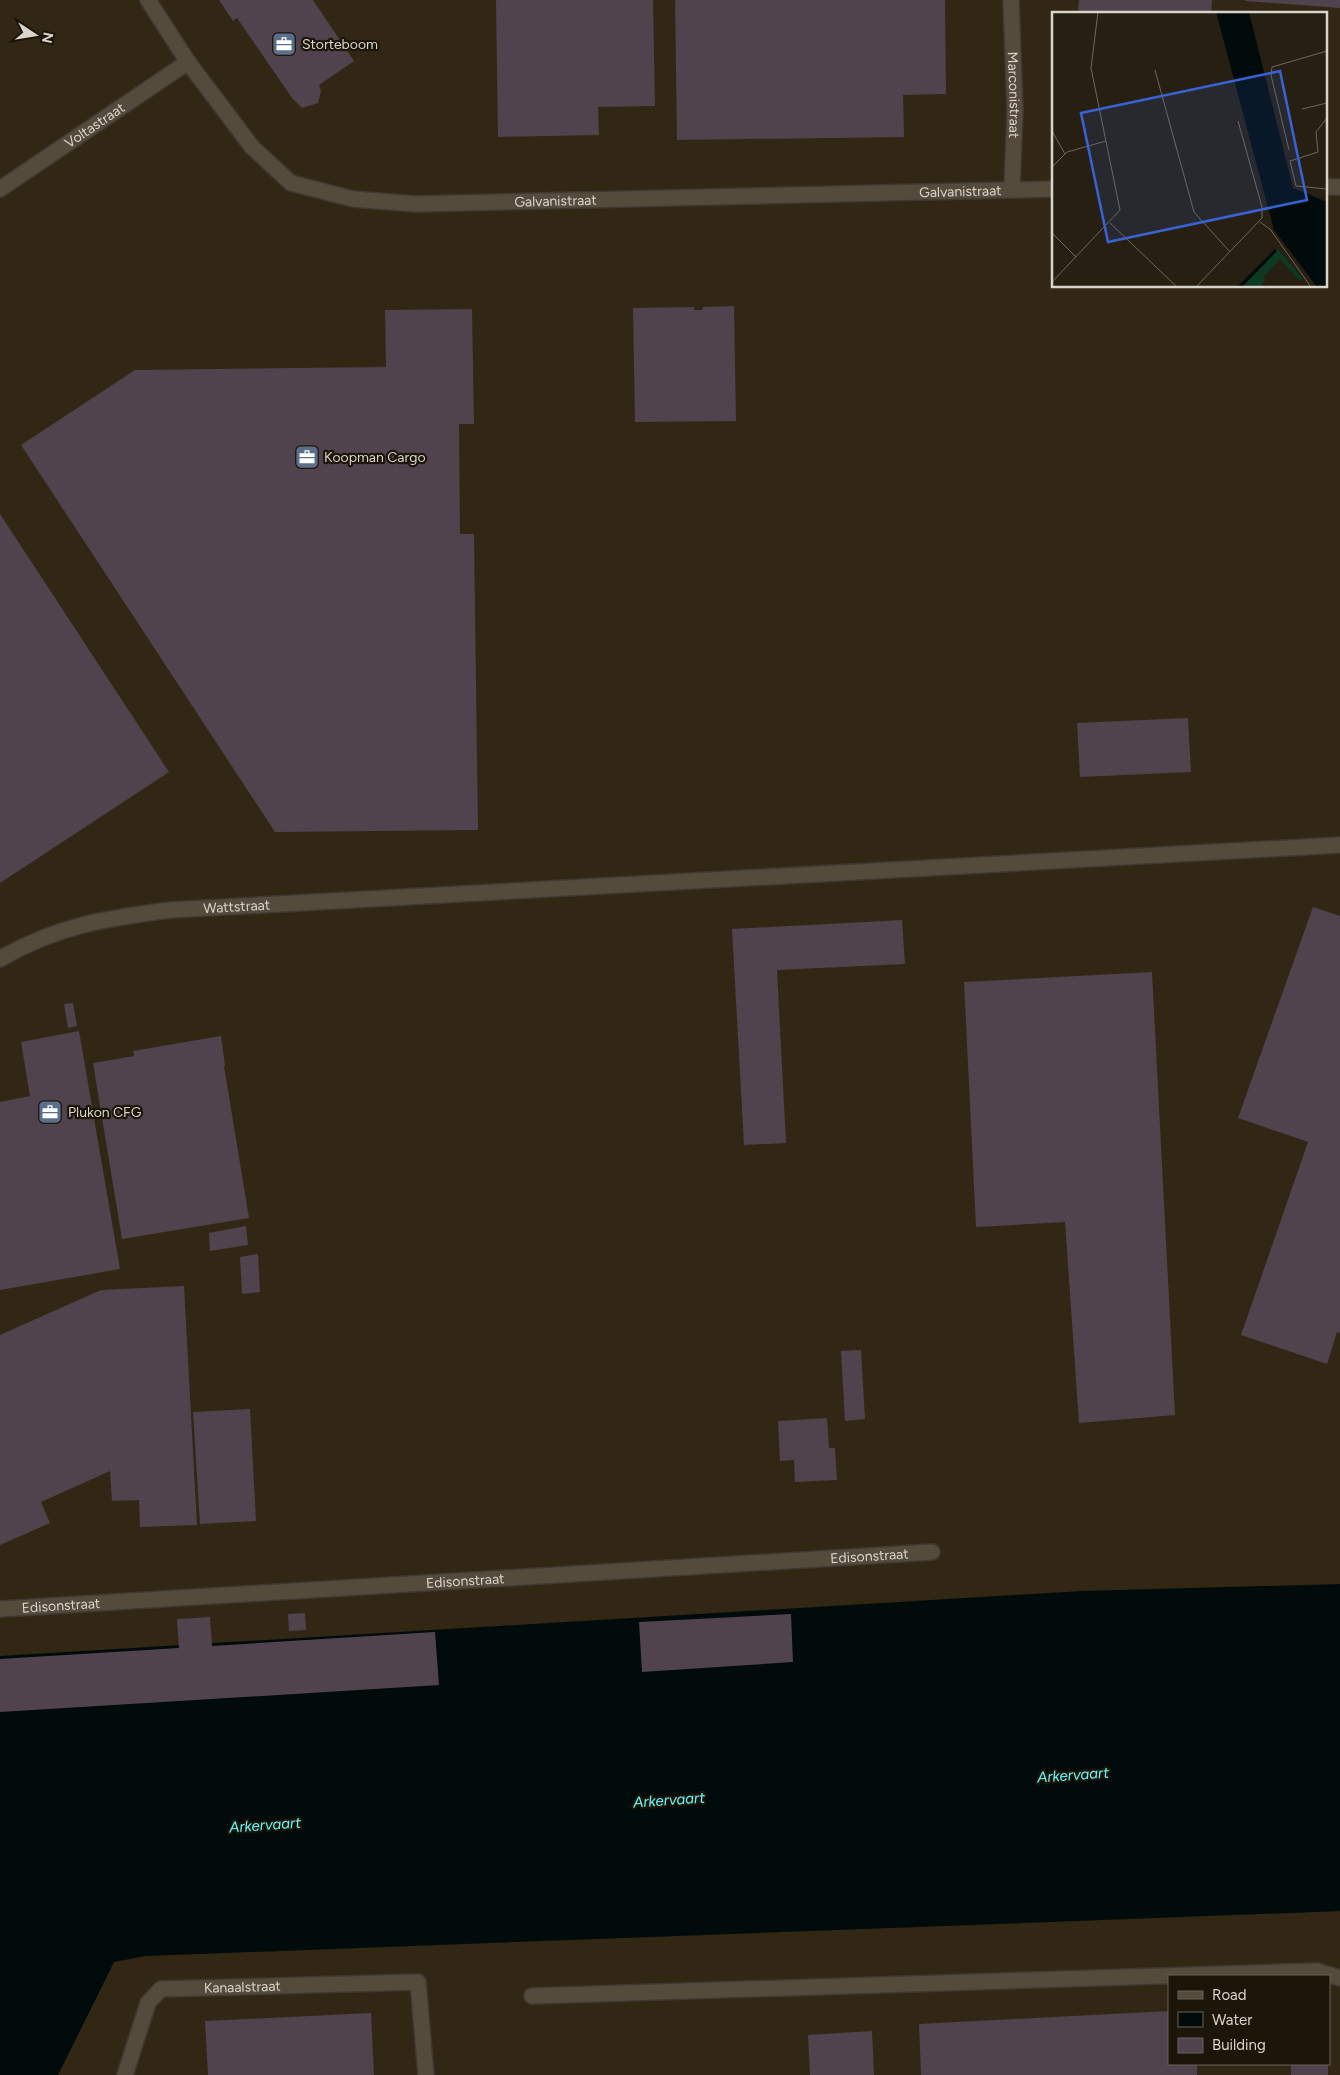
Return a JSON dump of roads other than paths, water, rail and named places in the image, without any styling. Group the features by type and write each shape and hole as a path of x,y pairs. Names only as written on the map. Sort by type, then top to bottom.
{"street":[{"name":"Galvanistraat","path":"148,0 188,62 252,147 291,183 353,199 416,204 1052,190"},
{"name":"Marconistraat","path":"1011,0 1015,111 1012,190"},
{"name":"Voltastraat","path":"0,189 188,62"},
{"name":"Wattstraat","path":"0,959 54,932 129,915 171,910 1340,846"},
{"name":"Edisonstraat","path":"0,1608 932,1552"},
{"path":"1191,1975 1317,1971 1340,1978"},
{"path":"532,1996 1168,1976"},
{"name":"Kanaalstraat","path":"125,2075 148,2003 161,1989 418,1982 426,2075"}],"water":[{"name":"Arkervaart","path":"1340,1584 1340,1911 145,1956 114,1962 58,2075 0,2075 0,1656 1082,1591"}],"place":[{"name":"Storteboom","path":"284,44"},
{"name":"Koopman Cargo","path":"307,457"},
{"name":"Plukon CFG","path":"50,1112"}]}
